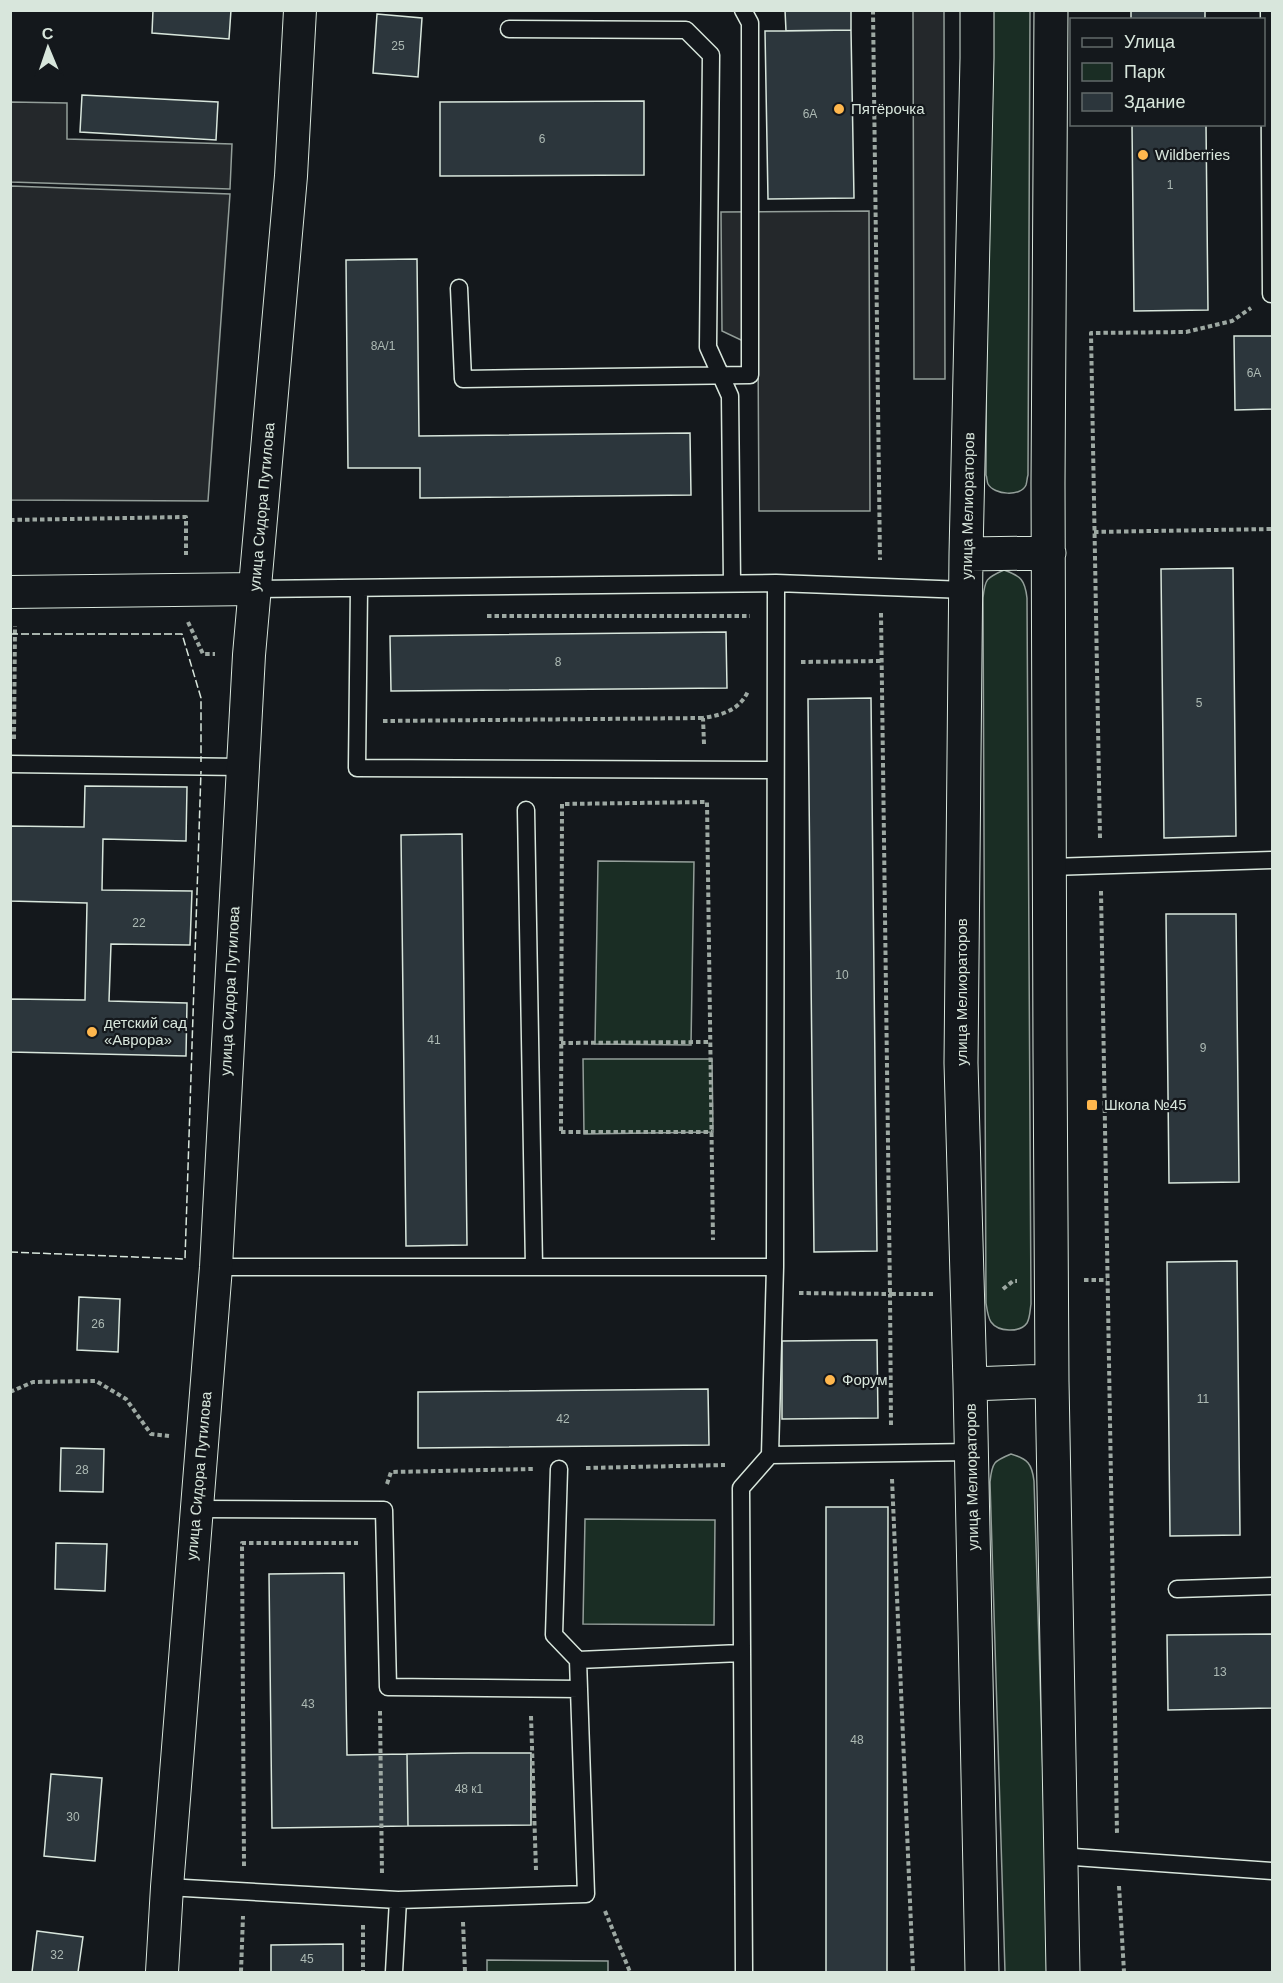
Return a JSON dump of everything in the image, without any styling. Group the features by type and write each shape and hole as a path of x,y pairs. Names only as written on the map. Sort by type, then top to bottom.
{"street":[{"name":"улица Сидора Путилова","path":"162,1972 166,1887 216,1267 242,767 291,176 300,10"},
{"name":"улица Мелиораторов","path":"976,10 977,58 966,554 961,1063 982,1972"},
{"path":"1052,10 1049,553 1052,1381 1063,1972"},
{"path":"966,554 1049,553"},
{"path":"13,592 255,589"},
{"path":"970,1384 1052,1381"}],"lane":[{"path":"459,288 463,379 750,375 750,23 743,10"},
{"path":"1269,10 1272,294"},
{"path":"509,30 686,30 711,55 708,346 730,396 732,584"},
{"path":"255,589 776,582 966,590"},
{"path":"744,1972 741,1488 766,1460 775,1267 776,582"},
{"path":"359,588 357,768 775,770"},
{"path":"12,764 242,767"},
{"path":"526,810 534,1267"},
{"path":"1050,867 1272,860"},
{"path":"216,1267 775,1267"},
{"path":"766,1460 891,1453 971,1452"},
{"path":"166,1887 398,1900 586,1894 578,1660 554,1635 559,1469"},
{"path":"196,1509 384,1510 388,1688 579,1689"},
{"path":"1177,1589 1272,1586"},
{"path":"578,1660 741,1653"},
{"path":"1060,1856 1272,1871"},
{"path":"394,1972 398,1900"}],"path":[{"path":"873,10 890,1294"},
{"path":"1124,1972 1117,1860 1091,333 1186,332 1232,321 1272,294"},
{"path":"1094,532 1272,529"},
{"path":"12,764 13,592"},
{"path":"383,709 383,721 703,718 727,714 746,696 749,688"},
{"path":"703,718 707,802 714,1267"},
{"path":"561,1143 562,804 707,802"},
{"path":"561,1043 711,1042"},
{"path":"561,1132 712,1132"},
{"path":"10,1392 33,1382 96,1381 126,1399 151,1434 202,1439"},
{"path":"891,1453 913,1972"},
{"path":"244,1870 242,1543 365,1543 391,1472 559,1469 766,1460"},
{"path":"380,1703 382,1879"},
{"path":"531,1714 536,1872"},
{"path":"380,1715 392,1715"},
{"path":"462,1898 465,1972"},
{"path":"241,1972 243,1907"}],"green space":[{"path":"988,11 1030,11 1028,475 1023,489 1013,493 991,488 986,475"},
{"path":"1004,570 1021,580 1027,598 1031,1304 1027,1323 1014,1330 994,1325 988,1316 986,1303 983,598 988,580"},
{"path":"598,861 694,862 691,1045 595,1044"},
{"path":"583,1059 712,1059 713,1132 584,1134"},
{"path":"1011,1454 1028,1463 1034,1481 1049,1972 1005,1972 990,1482 995,1463"},
{"path":"585,1519 715,1520 714,1625 583,1624"},
{"path":"487,1960 608,1961 608,1972 487,1972"}],"shaded area":[{"path":"913,11 944,11 945,379 914,379"},
{"path":"11,102 67,103 67,139 232,144 230,189 11,182"},
{"path":"11,186 230,194 208,501 11,500"},
{"path":"869,211 870,511 759,511 758,348 722,331 721,212"}],"building":[{"path":"153,10 231,10 229,39 152,33"},
{"path":"785,10 851,10 851,30 786,31"},
{"path":"1131,10 1205,10 1205,18 1131,18"},
{"path":"377,14 422,18 418,77 373,73"},
{"path":"851,30 854,198 768,199 765,31"},
{"path":"82,95 218,102 216,140 80,132"},
{"path":"644,101 644,175 440,176 440,102"},
{"path":"1132,126 1206,126 1208,310 1134,311"},
{"path":"417,259 419,436 690,433 691,495 420,498 420,468 348,468 346,260"},
{"path":"1234,336 1272,336 1272,409 1235,410"},
{"path":"1233,568 1236,836 1164,838 1161,569"},
{"path":"726,632 727,688 391,691 390,636"},
{"path":"871,698 877,1251 814,1252 808,699"},
{"path":"85,786 187,787 186,841 103,839 102,890 192,891 190,945 111,944 109,1001 187,1003 186,1056 10,1052 10,999 85,1000 87,903 10,901 10,826 84,827"},
{"path":"462,834 467,1245 406,1246 401,835"},
{"path":"1166,914 1236,914 1239,1182 1169,1183"},
{"path":"1237,1261 1240,1535 1170,1536 1167,1262"},
{"path":"79,1297 120,1299 118,1352 77,1350"},
{"name":"Форум","path":"877,1340 878,1418 782,1419 782,1341"},
{"path":"708,1389 709,1445 418,1448 418,1392"},
{"path":"61,1448 104,1449 103,1492 60,1491"},
{"path":"826,1507 888,1507 887,1972 826,1972"},
{"path":"56,1543 107,1544 105,1591 55,1589"},
{"path":"344,1573 347,1755 407,1754 408,1826 272,1828 269,1574"},
{"path":"1272,1634 1272,1708 1168,1710 1167,1635"},
{"path":"531,1753 531,1825 408,1826 407,1754"},
{"path":"51,1774 102,1778 95,1861 44,1856"},
{"path":"37,1931 83,1937 78,1972 32,1972"},
{"path":"343,1944 343,1972 271,1972 271,1945"}],"fence":[{"path":"10,634 182,634 201,698 201,762"},
{"path":"10,1252 185,1259 201,771"}],"place":[{"name":"Пятёрочка","path":"839,109"},
{"name":"Wildberries","path":"1143,155"},
{"name":"детский сад «Аврора»","path":"92,1032"},
{"name":"Школа №45","path":"1092,1105"},
{"name":"Форум","path":"830,1380"}]}
